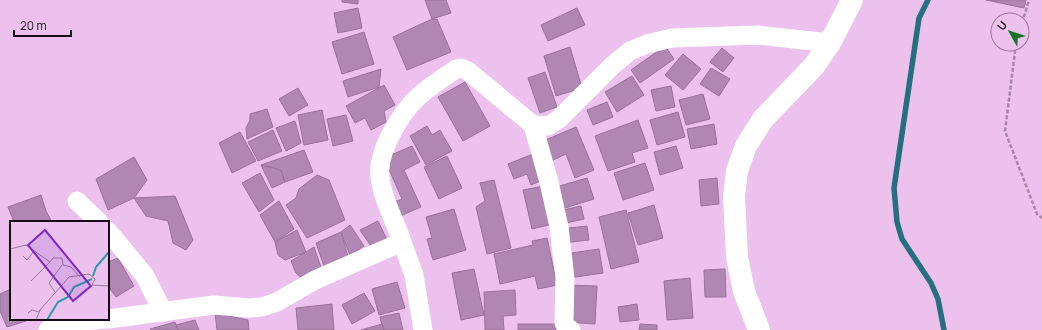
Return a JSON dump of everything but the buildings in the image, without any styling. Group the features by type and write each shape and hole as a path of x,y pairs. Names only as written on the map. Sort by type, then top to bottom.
{"street":[{"path":"759,330 744,291 737,257 734,196 738,171 746,146 764,119 814,66 830,43 852,0"},
{"path":"533,125 548,126 559,120 613,65 630,52 647,44 672,38 758,35 830,43"},
{"path":"423,330 414,275 383,191 380,175 380,162 384,150 403,115 418,97 456,69 461,68 482,81 533,125 556,209 565,278 564,323 566,327 571,330"},
{"path":"77,201 98,221"},
{"path":"109,232 145,276 163,312"},
{"path":"48,330 68,323 115,321 163,312 214,305 262,307 277,302 315,280 402,242"}],"path":[{"path":"1025,12 1029,0"},
{"path":"1015,52 1005,131 1037,214 1042,218"}],"waterway":[{"path":"928,0 919,18 894,188 897,222 902,239 931,283 938,299 944,330"}]}
